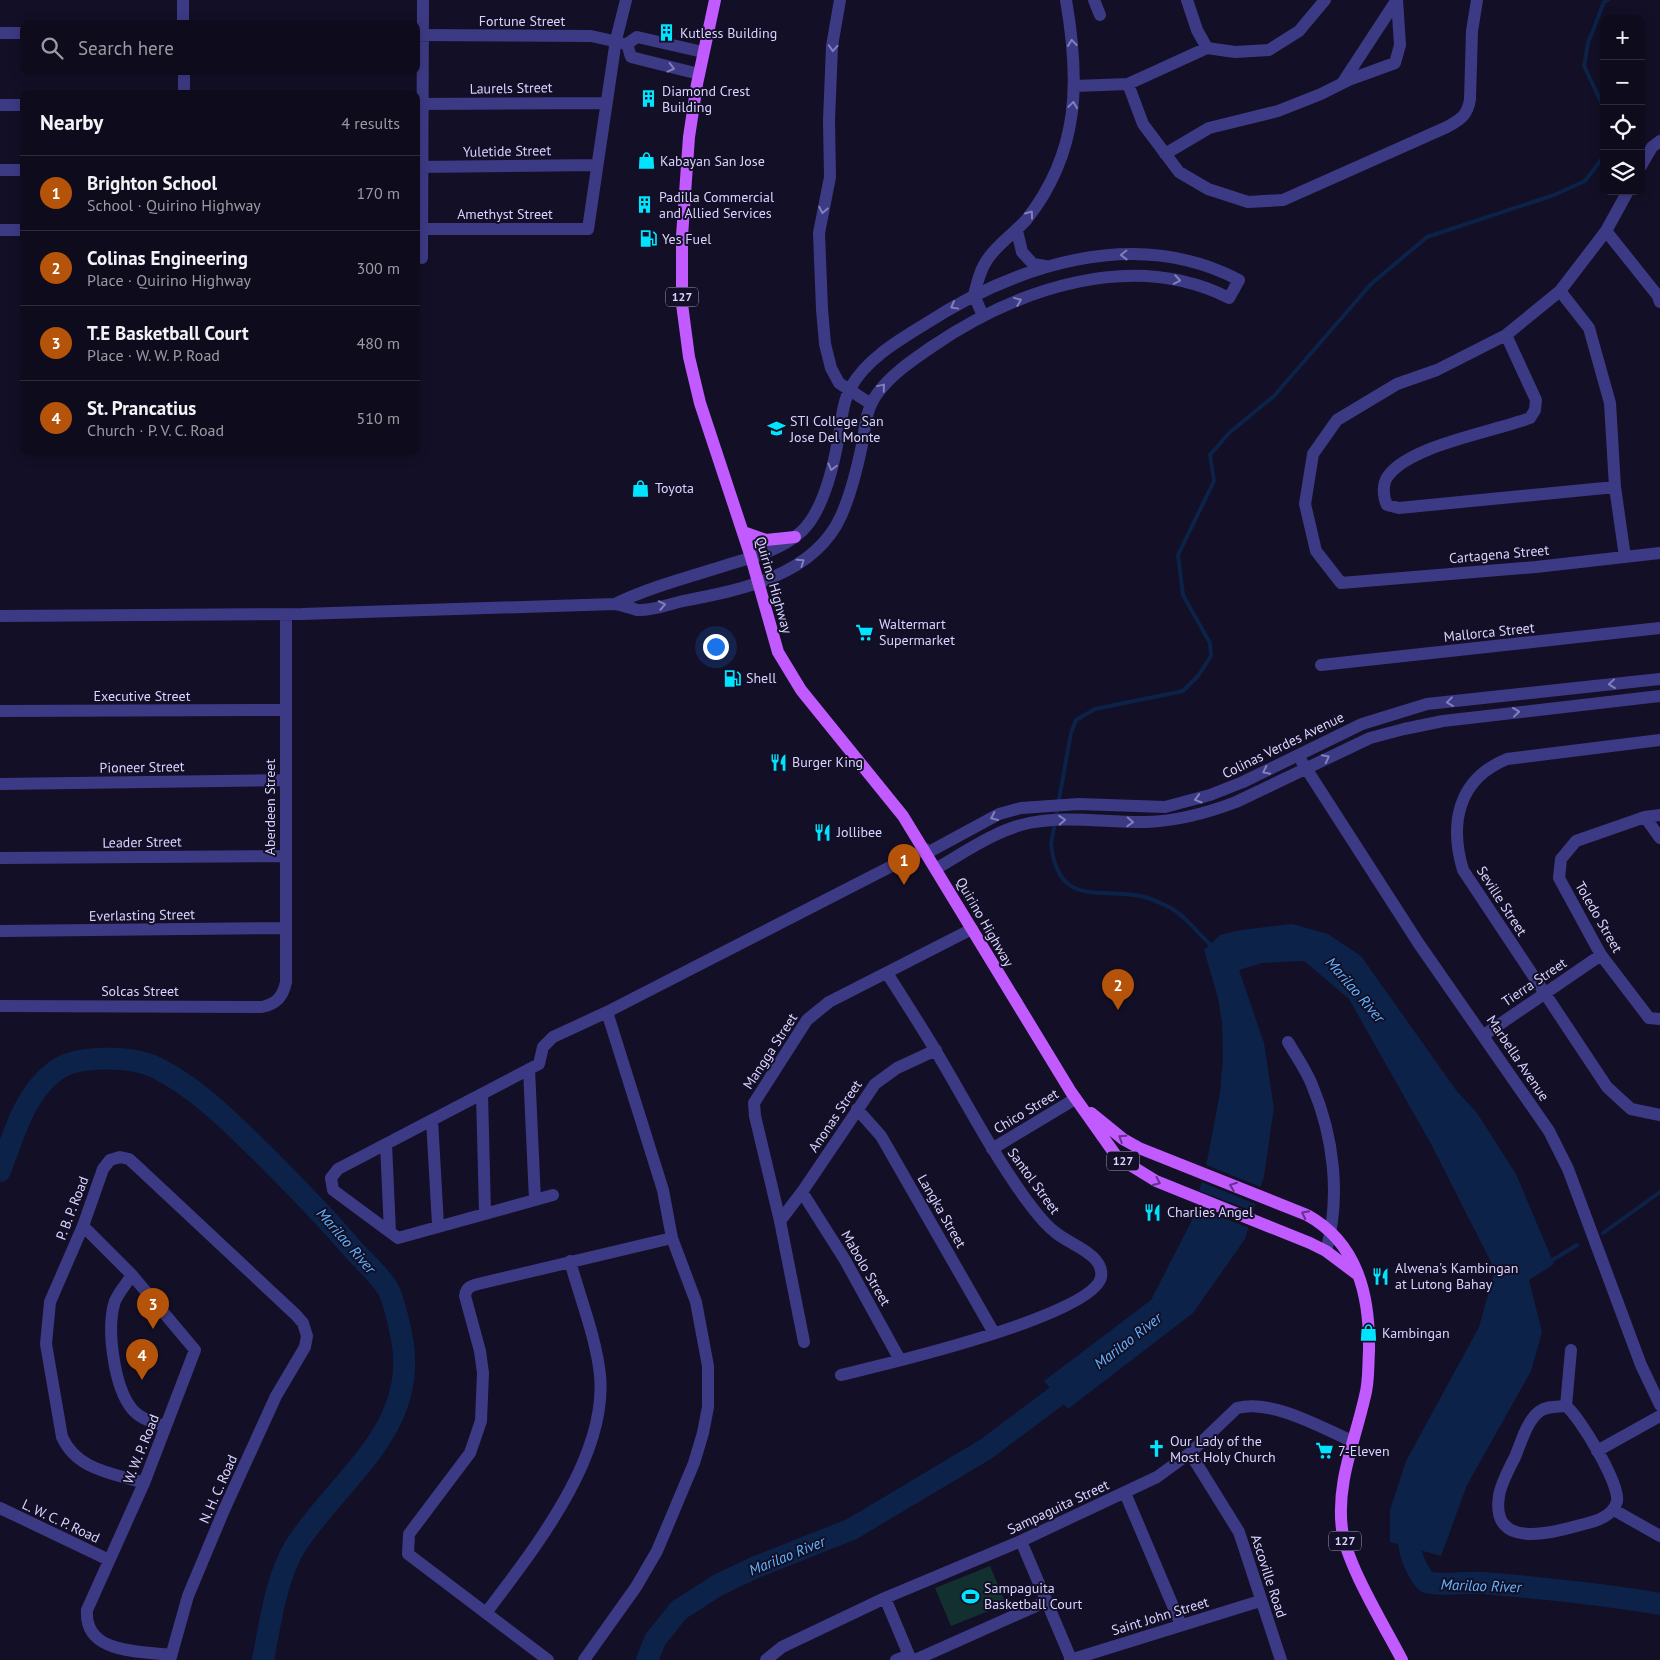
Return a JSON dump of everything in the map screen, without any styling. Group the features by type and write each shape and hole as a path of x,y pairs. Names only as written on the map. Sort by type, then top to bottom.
{"main road":[{"name":"Quirino Highway","path":"715,0 703,52 689,137 685,187 682,304 689,358 700,403 743,532 778,652 802,690 903,816 937,868 1075,1099 1107,1144 1122,1161 1156,1182 1326,1251 1358,1275"},
{"path":"743,532 766,540 795,537"},
{"name":"Quirino Highway","path":"1075,1099 1123,1139 1198,1172 1307,1215 1331,1231 1347,1250 1363,1287 1367,1307 1369,1357 1366,1395 1352,1440 1343,1487 1342,1532 1349,1554 1402,1660"}],"street":[{"path":"183,0 183,20"},
{"path":"420,26 423,0"},
{"path":"597,165 606,103 621,42 626,0"},
{"path":"840,0 832,46 828,120 830,177 819,233 818,249 825,344 831,368 839,383 850,388 871,404"},
{"path":"983,316 974,295 987,258 1017,231 1044,195 1056,174 1068,132 1076,86 1066,0"},
{"path":"1094,0 1100,15"},
{"path":"1186,0 1197,30 1207,48"},
{"path":"1076,86 1128,84 1207,48 1235,52 1269,50 1300,31 1324,0"},
{"path":"1165,154 1209,128 1278,111 1343,82 1395,63 1400,45 1396,0"},
{"path":"1343,82 1396,0"},
{"path":"1128,84 1143,124 1180,172 1208,190 1248,202 1265,203 1283,200 1457,122 1469,110 1472,31 1477,0"},
{"path":"0,33 20,33"},
{"name":"Fortune Street","path":"420,35 591,36 621,42 637,37 703,52"},
{"path":"621,42 631,57 699,74"},
{"path":"184,75 184,90"},
{"path":"419,75 419,90"},
{"name":"Laurels Street","path":"420,104 606,103"},
{"path":"0,105 20,105"},
{"path":"1645,159 1652,147 1660,141"},
{"name":"Yuletide Street","path":"420,167 597,165"},
{"name":"Amethyst Street","path":"422,229 588,229 597,165"},
{"path":"0,170 20,170"},
{"path":"420,188 422,258"},
{"path":"1616,487 1399,508 1386,505 1383,495 1387,476 1409,459 1446,444 1530,418 1535,410 1536,400 1506,334 1560,291 1606,231 1626,195"},
{"path":"0,230 20,230"},
{"path":"1017,231 1024,255 1033,264 1047,266"},
{"path":"1606,231 1658,296 1660,302"},
{"path":"0,616 286,614 615,604 639,610 714,595 757,583 787,570 803,560 823,542 835,526 853,482 871,404 881,387 901,369 955,331 983,316 1042,292 1102,277 1140,276 1164,278 1192,283 1229,298 1239,280 1194,263 1149,255 1103,255 1047,266 1021,274 974,295 937,316 878,356 860,374 850,388 829,478 816,510 804,529 795,537 778,548 636,594 615,604"},
{"path":"1560,291 1590,328 1610,403 1616,487 1625,557"},
{"name":"Cartagena Street","path":"1506,334 1437,370 1397,384 1337,420 1313,454 1305,504 1316,551 1341,584 1660,552"},
{"name":"Aberdeen Street","path":"279,1000 286,982 284,710 286,614"},
{"name":"Mallorca Street","path":"1321,665 1660,628"},
{"name":"Colinas Verdes Avenue","path":"529,1070 538,1064 543,1047 553,1038 999,814 1037,806 1086,804 1165,807 1229,788 1362,724 1427,704 1660,679"},
{"path":"937,868 1007,830 1038,822 1087,819 1168,821 1236,802 1370,738 1427,724 1660,696"},
{"name":"Executive Street","path":"0,712 284,710"},
{"name":"Seville Street","path":"1660,740 1507,759 1495,764 1472,785 1461,804 1456,823 1456,848 1463,870 1607,1087 1631,1109 1660,1115"},
{"name":"Marbella Avenue","path":"1298,755 1419,944 1549,1131 1568,1169 1641,1365 1660,1405"},
{"name":"Pioneer Street","path":"0,784 285,780"},
{"path":"1229,788 1236,802"},
{"path":"1086,804 1087,819"},
{"path":"1037,806 1038,822"},
{"name":"Toledo Street","path":"1660,815 1645,817 1576,841 1561,859 1560,878 1601,955 1649,1018 1660,1019"},
{"path":"1645,817 1660,838"},
{"name":"Leader Street","path":"0,858 285,856"},
{"name":"Everlasting Street","path":"0,931 285,928"},
{"name":"Mangga Street","path":"804,1342 780,1221 755,1116 754,1103 802,1028 817,1010 829,1002 972,929"},
{"name":"Tierra Street","path":"1484,1035 1601,955"},
{"name":"Santol Street","path":"841,1375 900,1360 1044,1317 1091,1292 1101,1277 1101,1269 1092,1256 1062,1238 1041,1219 992,1149 936,1050 887,973"},
{"name":"Solcas Street","path":"0,1006 262,1007 279,1000"},
{"path":"584,1660 636,1587 657,1551 694,1464 708,1407 705,1342 696,1302 672,1238 663,1190 607,1012"},
{"path":"1288,1042 1312,1085 1324,1122 1334,1172 1334,1207 1326,1251"},
{"name":"Anonas Street","path":"780,1221 802,1192 868,1093 885,1075 936,1050"},
{"path":"535,1200 529,1070 333,1173 330,1184 333,1190 398,1238 438,1225 485,1212 535,1200 553,1195"},
{"path":"482,1094 485,1212"},
{"name":"Chico Street","path":"992,1149 1075,1099"},
{"name":"Langka Street","path":"857,1109 881,1136 994,1333"},
{"path":"432,1120 438,1225"},
{"path":"386,1144 390,1232"},
{"name":"P. B. P. Road","path":"144,1483 84,1464 67,1448 62,1437 46,1344 46,1323 50,1302 83,1226 103,1169 110,1160 120,1157 129,1159 296,1315 303,1323 307,1336"},
{"name":"Mabolo Street","path":"802,1192 845,1260 900,1360"},
{"name":"W. W. P. Road","path":"83,1226 132,1275 195,1350 144,1483 87,1610 86,1621 89,1631 96,1638 115,1647 170,1658"},
{"path":"548,1660 414,1560 407,1548 409,1534 470,1453 481,1421 484,1373 480,1351 464,1296 470,1286 672,1238"},
{"path":"486,1613 548,1526 572,1487 586,1457 594,1428 600,1399 600,1376 596,1351 570,1261"},
{"path":"132,1275 116,1300 111,1318 115,1364 124,1396 133,1411 150,1422 166,1426"},
{"name":"N. H. C. Road","path":"170,1658 188,1596 224,1510 276,1396 305,1347 307,1336"},
{"path":"1566,1406 1572,1350"},
{"name":"Sampaguita Street","path":"766,1660 782,1647 885,1598 1021,1541 1157,1477 1190,1453 1237,1408 1247,1405 1265,1406 1352,1440"},
{"path":"1566,1406 1572,1411 1597,1451 1616,1489 1617,1502 1614,1510 1592,1522 1530,1536 1516,1532 1506,1526 1500,1517 1499,1494 1532,1419 1540,1411 1550,1407 1566,1406"},
{"path":"1597,1451 1660,1416"},
{"name":"Ascoville Road","path":"1190,1453 1239,1532 1260,1601 1281,1660"},
{"path":"1125,1493 1181,1624"},
{"name":"L. W. C. P. Road","path":"0,1508 109,1560"},
{"path":"1614,1510 1660,1536"},
{"path":"1021,1541 1045,1602 1071,1660"},
{"path":"885,1598 911,1658"},
{"name":"Saint John Street","path":"1071,1660 1181,1624 1260,1601"},
{"path":"896,1660 911,1658 1045,1602"}],"green space":[{"name":"Sampaguita Basketball Court","path":"990,1566 1006,1604 951,1626 935,1588"}],"water":[{"path":"1292,924 1328,934 1361,956 1456,1090 1477,1113 1516,1174 1554,1264 1529,1280 1542,1332 1531,1371 1467,1485 1441,1556 1390,1542 1390,1510 1406,1461 1479,1327 1495,1270 1431,1144 1349,999 1304,961 1262,963 1239,970 1264,1043 1274,1108 1264,1176 1245,1239 1193,1313 1068,1409 1044,1381 1151,1300 1191,1222 1207,1161 1220,1093 1223,1058 1222,1023 1218,998 1204,950 1220,935 1241,930"}],"pier":[{"path":"1204,1164 1263,1188 1258,1205 1199,1181"},
{"path":"1197,1190 1255,1212 1250,1228 1193,1207"}],"waterway":[{"path":"1603,105 1584,66 1588,43 1604,2 1608,0"},
{"path":"1214,948 1186,920 1169,907 1143,897 1081,890 1070,886 1062,877 1055,864 1051,844 1071,733 1076,720 1095,709 1183,691 1198,676 1211,656 1210,643 1183,595 1178,555 1214,481 1210,455 1229,433 1274,396 1371,284 1427,237 1554,195 1585,181 1600,161"},
{"name":"Marilao River","path":"0,1171 27,1104 44,1081 55,1071 65,1065 90,1059 120,1059 146,1064 157,1068 186,1085 225,1117 307,1198 375,1272 388,1289 395,1308 403,1345 404,1376 397,1404 385,1429 370,1453 313,1521 289,1558 283,1571 275,1601 263,1660"},
{"path":"1603,1233 1660,1192"},
{"path":"1549,1262 1577,1245"},
{"name":"Marilao River","path":"647,1660 655,1640 679,1610 718,1585 756,1567 852,1529 986,1449 1081,1378"},
{"name":"Marilao River","path":"1410,1519 1409,1544 1413,1560 1426,1582 1528,1587 1660,1604"}],"place":[{"name":"Kutless Building","path":"666,33"},
{"name":"Diamond Crest Building","path":"648,99"},
{"name":"Kabayan San Jose","path":"646,161"},
{"name":"Padilla Commercial and Allied Services","path":"645,205"},
{"name":"Yes Fuel","path":"648,239"},
{"name":"STI College San Jose Del Monte","path":"776,429"},
{"name":"Toyota","path":"641,488"},
{"name":"Waltermart Supermarket","path":"865,632"},
{"name":"Shell","path":"732,678"},
{"name":"Burger King","path":"778,762"},
{"name":"Jollibee","path":"823,832"},
{"name":"Brighton School","path":"904,885"},
{"name":"Colinas Engineering","path":"1118,1010"},
{"name":"Charlies Angel","path":"1153,1212"},
{"name":"Alwena's Kambingan at Lutong Bahay","path":"1381,1276"},
{"name":"T.E Basketball Court","path":"153,1329"},
{"name":"Kambingan","path":"1368,1333"},
{"name":"St. Prancatius","path":"142,1380"},
{"name":"Our Lady of the Most Holy Church","path":"1156,1449"},
{"name":"7-Eleven","path":"1324,1451"},
{"name":"Sampaguita Basketball Court","path":"970,1596"}]}
